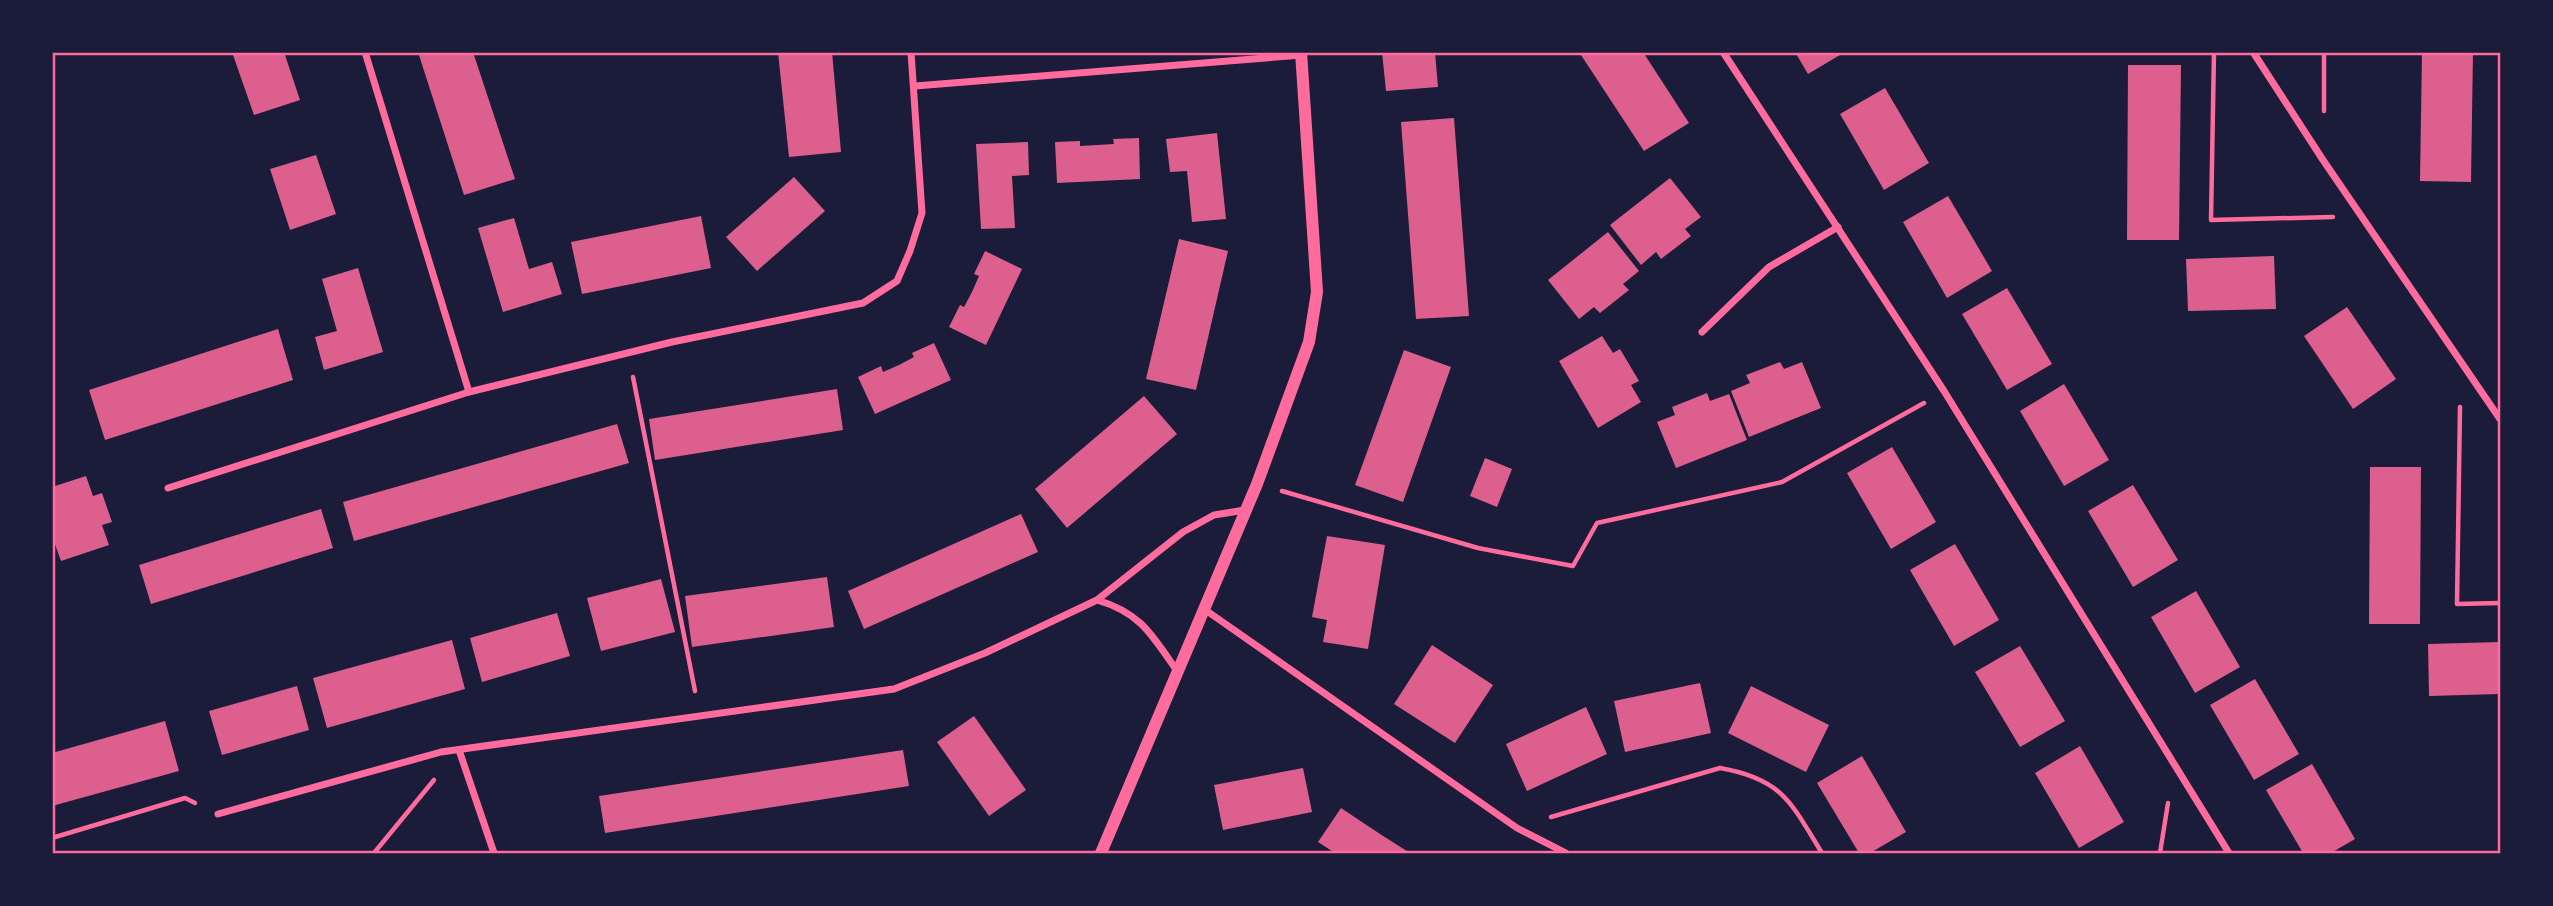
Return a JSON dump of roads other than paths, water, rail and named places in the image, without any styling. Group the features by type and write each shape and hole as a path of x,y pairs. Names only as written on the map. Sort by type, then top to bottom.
{"street":[{"path":"365,52 469,392"},
{"path":"168,488 469,392 628,352 863,303 897,281 922,213 911,52"},
{"path":"1724,52 1944,391 2229,853"},
{"path":"2253,52 2323,160 2501,419"},
{"path":"915,86 1301,54 1317,292 1309,342 1257,484 1101,853"},
{"path":"1702,332 1769,267 1838,226"},
{"path":"218,814 441,752 894,689 985,653 1097,600 1183,532 1214,515 1245,510"},
{"path":"1097,600 1119,606 1147,627 1177,671"},
{"path":"1203,609 1517,828 1566,853"},
{"path":"459,750 494,853"}]}
